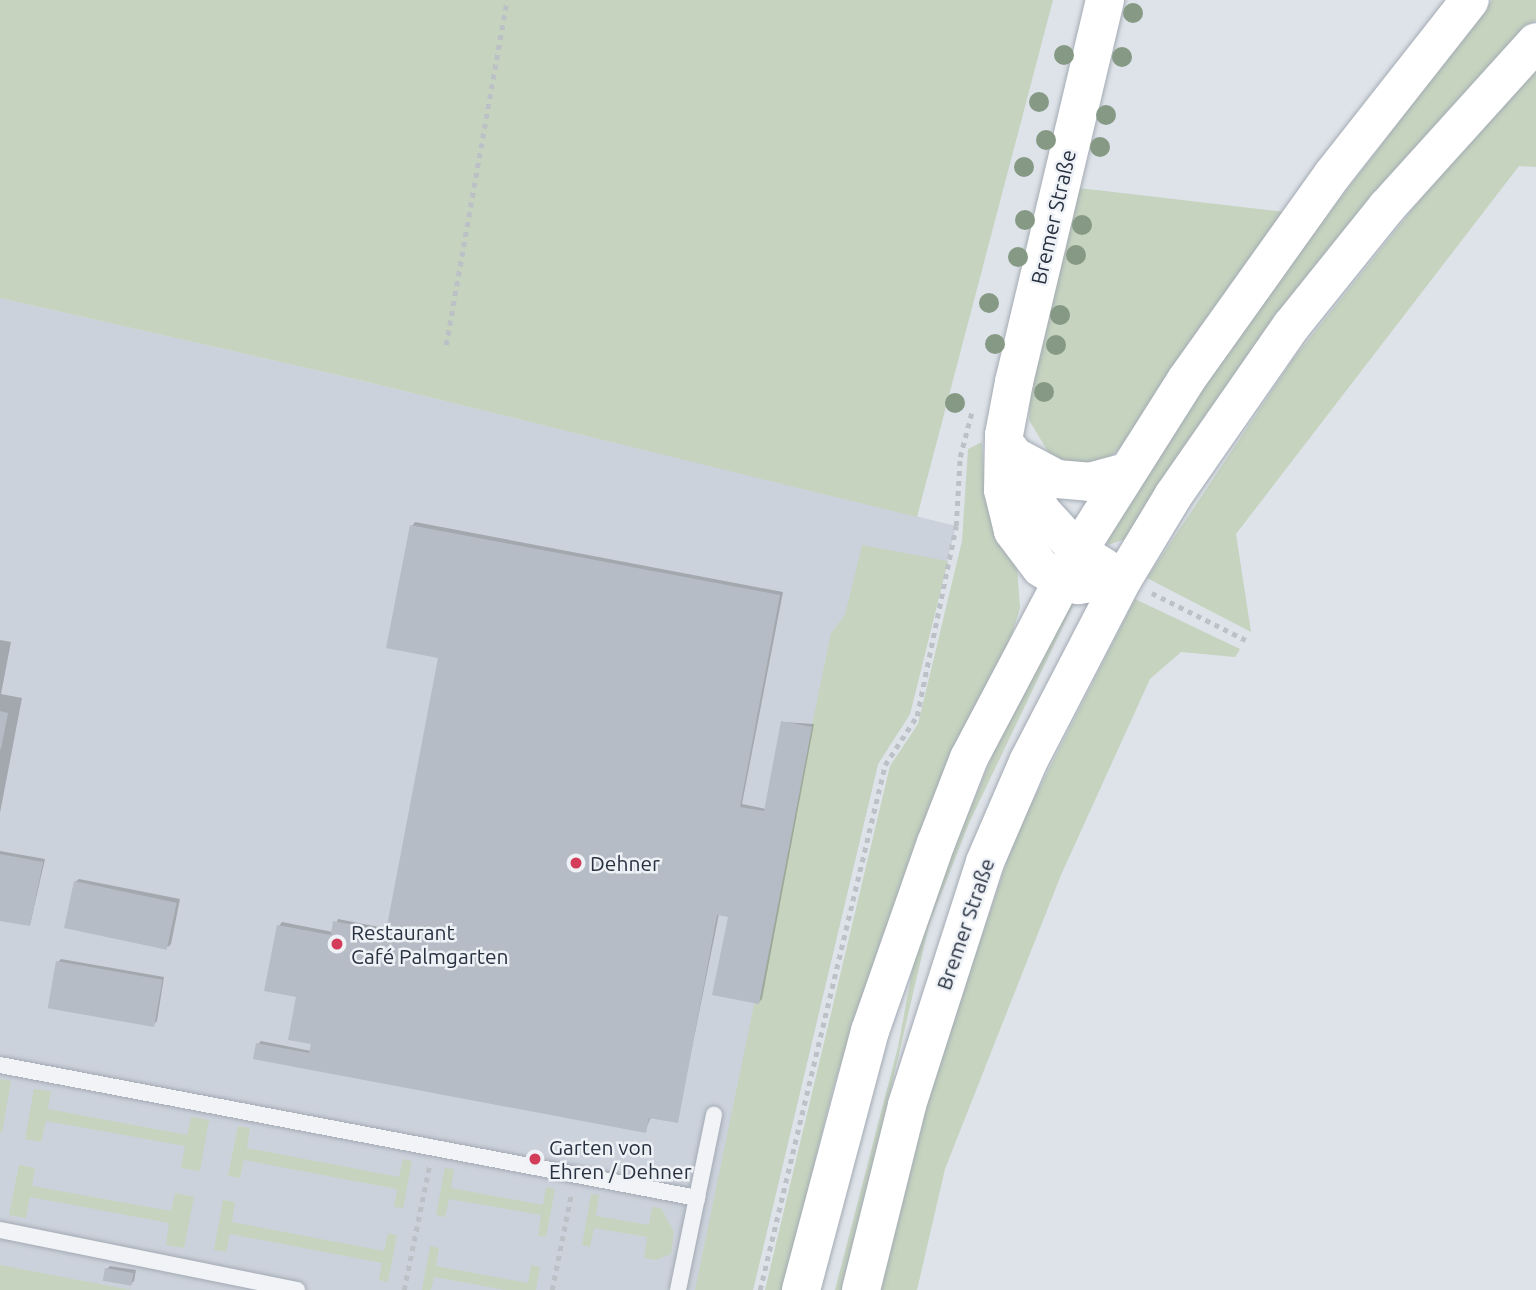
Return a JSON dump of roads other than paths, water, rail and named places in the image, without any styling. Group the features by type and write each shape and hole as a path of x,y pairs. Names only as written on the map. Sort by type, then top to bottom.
{"main road":[{"name":"Bremer Straße","path":"1008,445 1105,0"},
{"path":"801,1290 870,1031 969,758 1069,566 1186,380 1334,174 1470,0"},
{"name":"Bremer Straße","path":"861,1290 911,1093 985,862 1028,762 1123,579 1173,496 1292,325 1387,207 1536,42"},
{"path":"1008,445 1057,479 1089,482 1127,472"},
{"path":"1008,445 1069,566 1123,579"}],"lane":[{"path":"0,1065 697,1198"},
{"path":"678,1290 714,1115"},
{"path":"0,1230 297,1290"}],"place":[{"name":"Dehner","path":"576,863"},
{"name":"Restaurant Café Palmgarten","path":"337,944"},
{"name":"Garten von Ehren / Dehner","path":"535,1159"}]}
